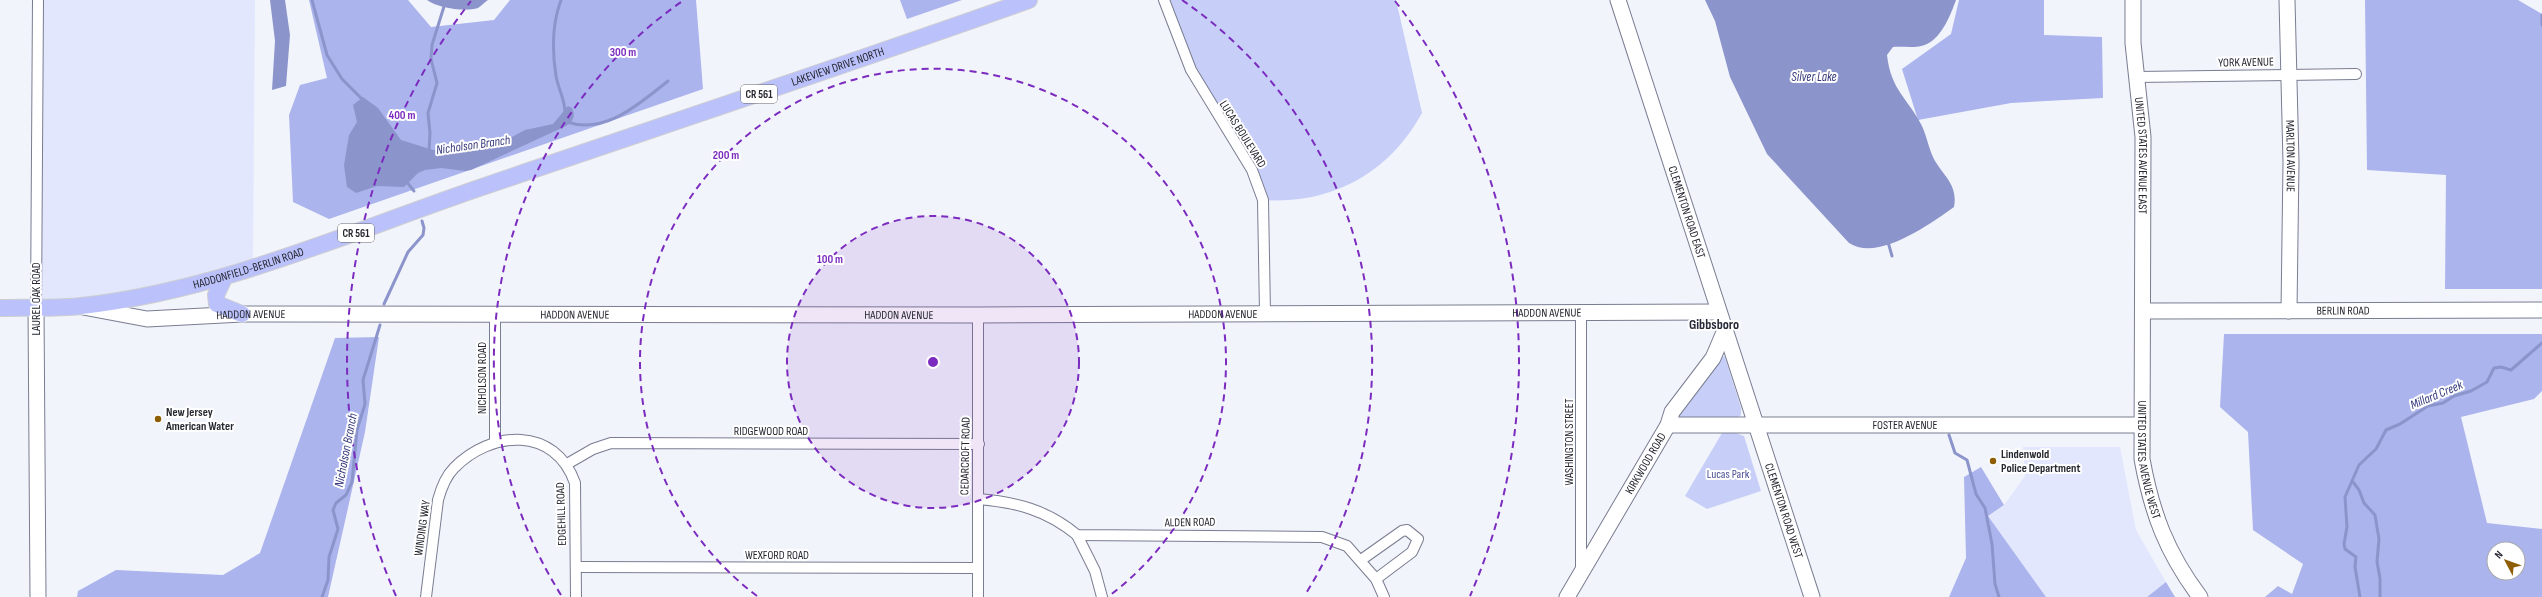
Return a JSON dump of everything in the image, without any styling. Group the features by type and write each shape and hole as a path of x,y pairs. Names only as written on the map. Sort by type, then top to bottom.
{"main road":[{"name":"LAKEVIEW DRIVE NORTH","path":"488,185 865,58 1029,0"},
{"name":"HADDONFIELD-BERLIN ROAD","path":"0,308 80,306 224,278 292,256 388,219 488,185"},
{"path":"224,278 216,295 217,304 242,314"}],"street":[{"name":"LAUREL OAK ROAD","path":"38,0 36,307 38,597"},
{"name":"LUCAS BOULEVARD","path":"1164,0 1191,70 1252,170 1263,200 1265,313"},
{"name":"CLEMENTON ROAD EAST","path":"1618,0 1755,425"},
{"name":"UNITED STATES AVENUE EAST","path":"2133,0 2133,43 2143,137 2144,311"},
{"name":"MARLTON AVENUE","path":"2287,0 2290,75 2289,311"},
{"name":"YORK AVENUE","path":"2137,76 2356,74"},
{"name":"HADDON AVENUE","path":"80,306 147,319 242,314 978,315 1719,312"},
{"name":"BERLIN ROAD","path":"2144,311 2542,310"},
{"name":"UNITED STATES AVENUE WEST","path":"2144,311 2141,425 2142,459 2149,498 2156,520 2171,552 2200,597"},
{"name":"WASHINGTON STREET","path":"1581,313 1582,572"},
{"name":"NICHOLSON ROAD","path":"495,315 495,441"},
{"name":"CEDARCROFT ROAD","path":"978,315 978,597"},
{"name":"KIRKWOOD ROAD","path":"1567,597 1668,425 1672,412 1713,358 1725,330"},
{"name":"FOSTER AVENUE","path":"1668,425 2141,425"},
{"name":"CLEMENTON ROAD WEST","path":"1755,425 1812,597"},
{"name":"EDGEHILL ROAD","path":"495,441 509,439 535,442 550,449 567,464 575,483 576,597"},
{"name":"WINDING WAY","path":"426,597 438,500 442,486 453,468 476,449 495,441"},
{"name":"RIDGEWOOD ROAD","path":"567,464 593,449 611,443 979,444"},
{"path":"978,499 1027,506 1054,518 1077,536 1095,571 1102,597"},
{"path":"1361,560 1402,531 1407,530 1418,539 1412,552 1376,579"},
{"name":"ALDEN ROAD","path":"1077,536 1322,537 1347,546 1361,560 1376,579 1384,597"},
{"name":"WEXFORD ROAD","path":"576,567 978,568"}],"shaded area":[{"path":"38,0 255,0 253,269 224,278 36,307"},
{"path":"309,0 408,0 431,27 494,20 510,0 696,0 703,89 329,219 293,202 289,115 300,85 327,78"},
{"path":"900,0 962,0 907,19"},
{"path":"1959,0 2044,0 2044,35 2102,37 2103,98 2011,103 1918,120 1902,69 1951,34"},
{"path":"2365,0 2518,0 2542,14 2542,289 2445,289 2446,175 2367,170"},
{"path":"2224,334 2542,334 2542,391 2534,399 2461,417 2487,523 2542,529 2542,597 2265,597 2278,586 2292,594 2303,564 2253,530 2248,432 2220,407"},
{"path":"379,337 365,432 328,597 77,597 78,591 116,570 223,575 260,553 335,338"},
{"path":"2023,447 2120,447 2136,530 2166,582 2147,597 2046,597 1988,516 2004,505 2025,476"},
{"path":"1981,467 2004,505 1988,516 2046,597 1949,597 1966,558 1964,477"},
{"path":"2166,582 2175,597 2147,597"}],"green space":[{"path":"1164,0 1396,0 1422,113 1409,134 1393,152 1376,168 1356,180 1335,190 1312,197 1288,200 1263,200 1206,99"},
{"path":"1719,355 1725,357 1741,408 1741,415 1738,417 1676,417"},
{"name":"Lucas Park","path":"1722,433 1736,433 1744,436 1761,491 1707,509 1685,496"}],"water":[{"path":"270,0 285,0 290,35 286,86 272,90 275,41"},
{"path":"427,0 488,0 478,8 466,10 444,7"},
{"name":"Silver Lake","path":"1705,0 1956,0 1945,25 1932,41 1923,46 1893,47 1887,55 1889,67 1896,86 1917,116 1935,161 1950,182 1954,193 1954,207 1918,231 1889,244 1874,248 1861,248 1849,243 1767,154 1730,77 1715,21"},
{"path":"363,97 378,108 401,140 433,150 495,146 525,130 553,124 568,106 572,108 574,116 572,121 566,126 471,170 465,171 441,168 425,170 418,173 404,187 377,186 356,193 347,187 344,165 349,135 357,122 353,105"}],"waterway":[{"path":"312,0 327,55 342,79 363,100"},
{"path":"429,152 430,133 428,113 437,83 431,59 432,45 446,0"},
{"name":"Nicholson Branch","path":"561,0 554,28 553,47 556,76 564,103 565,112"},
{"name":"Millard Creek","path":"2542,15 2542,25"},
{"path":"567,122 581,125 609,121 622,115 646,99 668,81"},
{"name":"Nicholson Branch","path":"406,181 414,191"},
{"name":"Nicholson Branch","path":"384,304 408,252 423,235 424,228 422,221"},
{"path":"1888,242 1892,256"},
{"name":"Nicholson Branch","path":"322,597 328,580 329,557 338,529 333,510 336,503 346,495 352,482 357,430 365,404 363,380 380,325"},
{"name":"Millard Creek","path":"2360,597 2355,567 2356,557 2345,549 2344,544 2347,527 2345,497 2359,465 2376,449 2386,430 2400,424 2428,406 2443,403 2454,396 2471,391 2487,382 2494,368 2501,367 2511,370 2542,343"},
{"path":"1949,435 1955,453 1967,460 1976,494 1985,508 1992,544 1995,584 1999,597"},
{"name":"Millard Creek","path":"2353,482 2359,490 2364,503 2375,515 2379,539 2377,562 2380,578 2380,597"}],"place":[{"name":"New Jersey American Water","path":"158,419"},
{"name":"Lindenwold Police Department","path":"1993,461"}],"district":[{"name":"Gibbsboro","path":"1714,324"}]}
